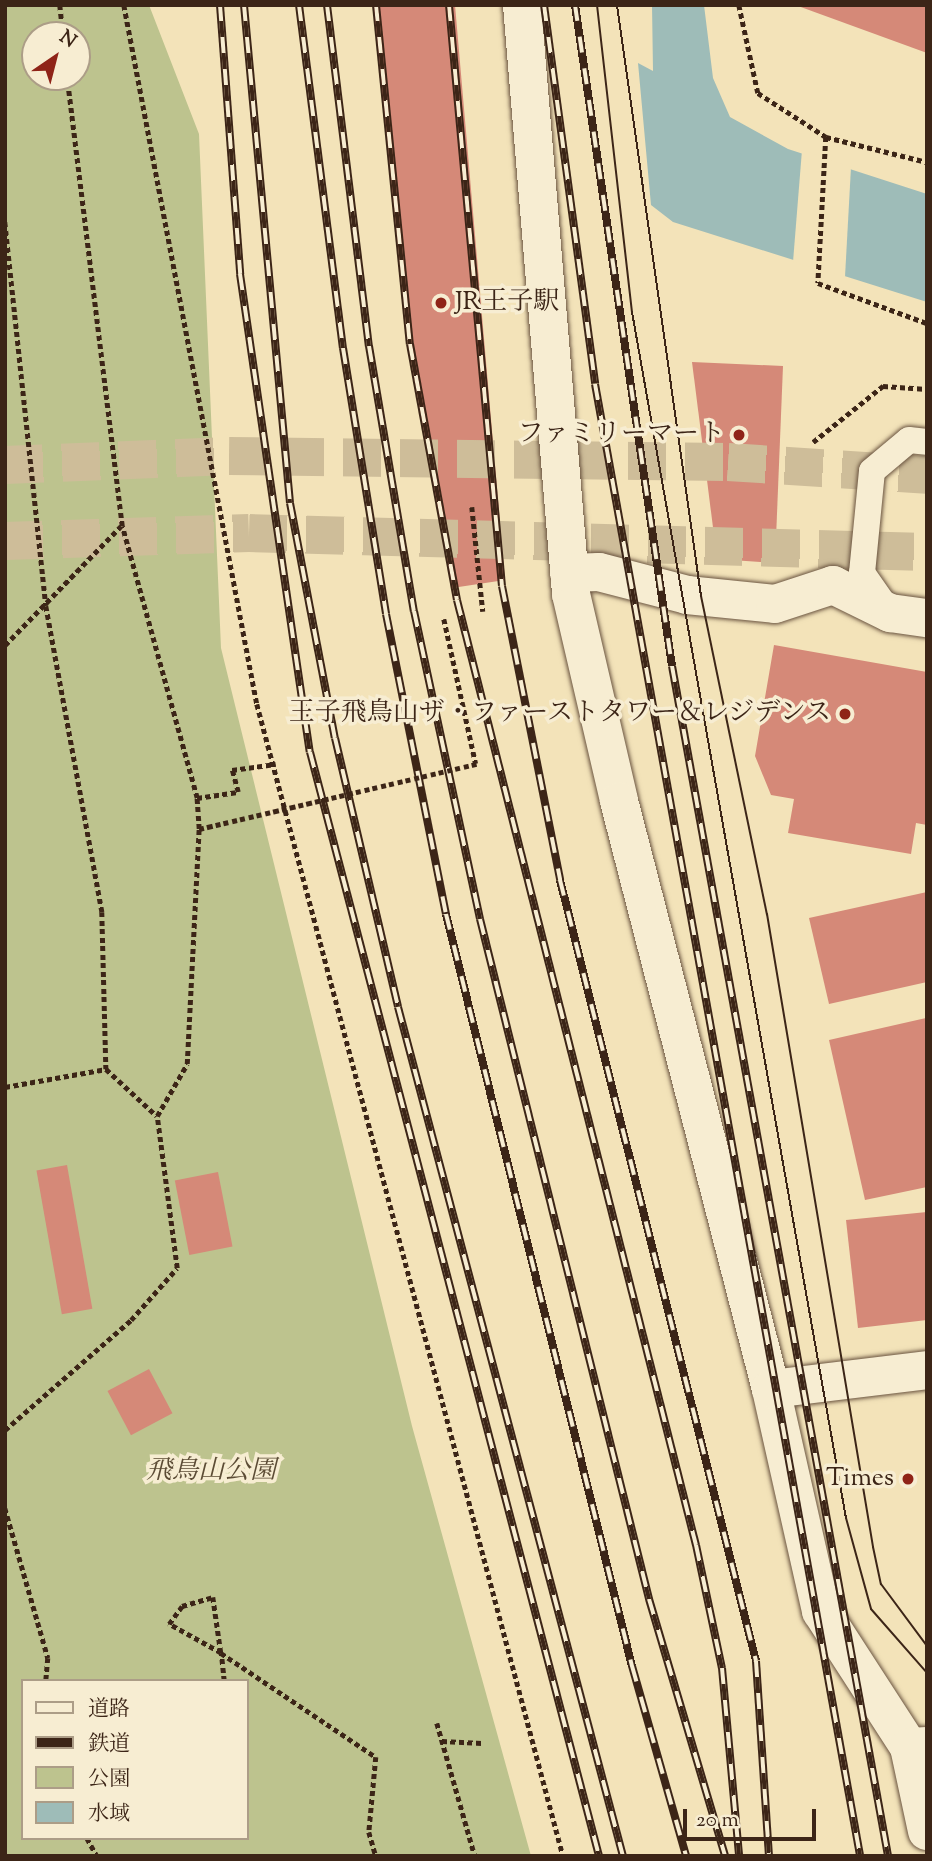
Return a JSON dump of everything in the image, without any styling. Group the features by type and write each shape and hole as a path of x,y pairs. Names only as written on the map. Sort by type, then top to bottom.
{"street":[{"path":"522,5 569,573 619,801 771,1388 821,1611 918,1746 927,1831"},
{"path":"569,573 598,572 687,596 775,604 833,585 890,613 927,618"},
{"path":"771,1388 927,1370"}],"lane":[{"path":"890,613 862,573 872,471 909,440 927,442"}],"path":[{"path":"124,5 254,690 276,764 294,850 563,1856"},
{"path":"739,5 758,93 826,137 927,162"},
{"path":"5,1430 131,1320 177,1268 157,1115 187,1064 200,829 197,798 122,526 69,91"},
{"path":"826,137 818,283 927,323"},
{"path":"5,222 46,606 102,912 106,1069 157,1115"},
{"path":"813,442 883,386 927,389"},
{"path":"471,507 483,611"},
{"path":"5,645 122,526"},
{"path":"471,596 480,594"},
{"path":"200,829 476,764 444,619"},
{"path":"197,798 238,792 232,770 276,764"},
{"path":"5,1087 106,1069"},
{"path":"5,1508 48,1658 46,1679"},
{"path":"224,1679 221,1653 213,1597 182,1606 169,1624 221,1653 376,1757 369,1832 376,1856"},
{"path":"437,1723 475,1856"},
{"path":"442,1741 482,1743"},
{"path":"88,1840 97,1856"}],"green space":[{"name":"飛鳥山公園","path":"5,5 149,5 199,134 221,648 412,1426 531,1856 5,1856"}],"water":[{"path":"652,5 704,5 713,78 730,117 788,149 927,194 927,302 673,222 651,205 638,63 653,71"}],"pier":[{"path":"802,150 851,167 845,277 793,262"}],"building":[{"name":"JR王子駅","path":"373,5 455,5 505,580 452,588 408,344"},
{"path":"927,5 927,53 798,6"},
{"path":"692,362 783,366 775,563 717,559"},
{"name":"王子飛鳥山ザ・ファーストタワー＆レジデンス","path":"774,645 927,672 927,825 916,823 911,854 788,833 794,799 771,795 755,756"},
{"path":"927,892 927,982 829,1004 809,918"},
{"path":"926,1018 927,1187 865,1200 829,1040"},
{"path":"67,1165 92,1309 62,1314 36,1170"},
{"path":"218,1172 233,1247 189,1255 175,1180"},
{"path":"927,1212 927,1320 858,1328 846,1220"},
{"path":"149,1369 172,1413 131,1435 108,1391"}],"tunnel":[{"path":"5,465 229,456 728,462 927,475"},
{"path":"5,541 249,533 927,552"}],"tram line":[{"path":"597,5 632,312 846,1518 871,1609 927,1673"},
{"path":"617,5 701,596 767,914 873,1547 881,1584 927,1646"}],"railway":[{"path":"220,5 240,274 310,752 599,1856"},
{"path":"244,5 290,503 335,738 398,1007 623,1856"},
{"path":"299,5 343,348 386,614 446,914 632,1666 686,1856"},
{"path":"327,5 369,346 414,611 480,919 649,1599 725,1856"},
{"path":"376,5 410,344 457,600 696,1545 722,1668 739,1856"},
{"path":"449,5 502,586 560,880 756,1661 769,1856"},
{"path":"544,5 595,384 860,1856"},
{"path":"575,5 672,666 888,1856"}],"place":[{"name":"JR王子駅","path":"441,303"},
{"name":"ファミリーマート","path":"739,435"},
{"name":"王子飛鳥山ザ・ファーストタワー＆レジデンス","path":"845,714"},
{"name":"Times","path":"908,1479"}]}
